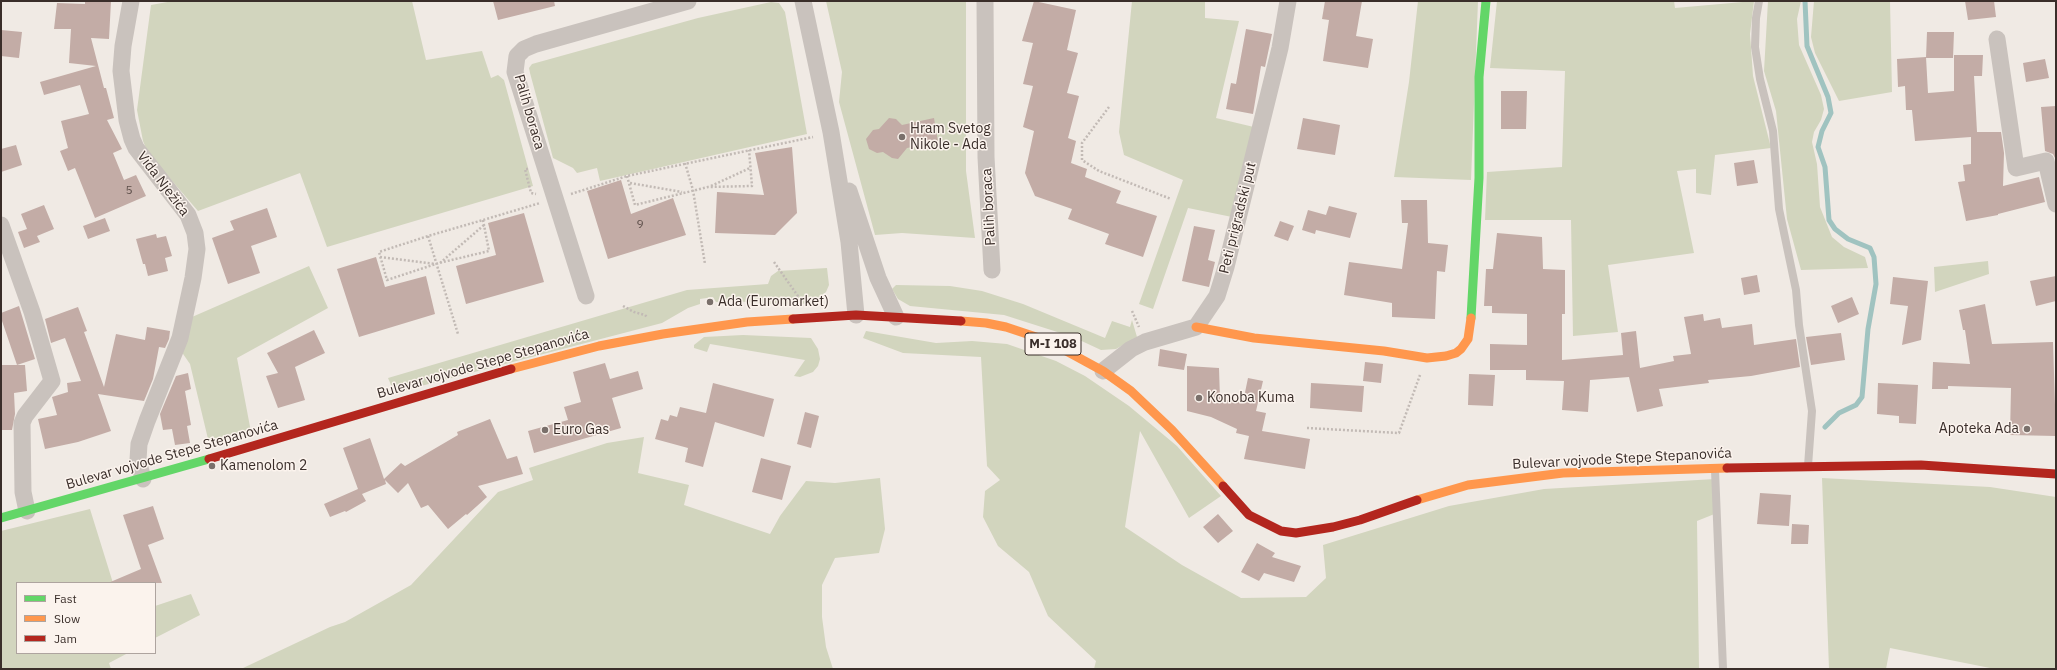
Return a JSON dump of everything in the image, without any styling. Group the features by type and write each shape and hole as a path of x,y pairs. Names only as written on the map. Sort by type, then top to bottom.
{"main road":[{"path":"1196,327 1254,338 1384,351 1427,358 1456,353 1468,339 1470,331 1480,178 1479,77 1486,1"},
{"name":"Bulevar vojvode Stepe Stepanovića","path":"1,518 143,479 484,376 600,346 663,334 747,322 856,315 986,323 1006,327 1053,344 1103,371 1131,391 1152,409 1249,514 1264,524 1281,531 1296,533 1333,528 1425,497 1490,480 1563,473 1715,468 1921,465 2056,474"}],"street":[{"name":"Vida Nježića","path":"131,1 123,46 121,71 127,120 132,139 136,148 188,215 195,234 197,249 192,285 180,338 139,444 138,460 143,479"},
{"name":"Palih boraca","path":"586,296 515,72 517,56 524,49 536,44 688,1"},
{"path":"803,1 831,132 849,242 856,315"},
{"name":"Palih boraca","path":"985,1 986,156 992,270"},
{"name":"Peti prigradski put","path":"1196,327 1217,296 1226,267 1280,48 1288,1"},
{"path":"1997,39 2016,168 2051,160 2056,204"},
{"path":"831,132 878,278 896,317"},
{"path":"1,225 32,312 52,381 22,422 23,492 27,511"},
{"path":"1103,371 1131,349 1145,342 1196,327"}],"lane":[{"path":"1759,1 1756,18 1755,47 1760,79 1774,131 1779,209 1796,290 1799,325 1812,411 1808,466"},
{"path":"1715,468 1723,669"}],"path":[{"path":"1109,107 1082,144 1082,160 1099,171 1171,199"},
{"path":"564,196 627,176 813,137"},
{"path":"627,176 635,205 708,187 752,186 749,150"},
{"path":"686,163 693,190 705,264"},
{"path":"530,168 525,169 531,193 536,194"},
{"path":"708,187 750,168"},
{"path":"630,183 684,192"},
{"path":"482,220 489,250 387,280 379,252 428,236 542,202"},
{"path":"380,256 438,264 484,225"},
{"path":"428,236 438,264 458,334"},
{"path":"774,262 802,302"},
{"path":"623,306 634,312 645,315 648,322"},
{"path":"1307,428 1399,433 1427,358"}],"green space":[{"path":"173,1 412,1 426,60 482,51 491,78 498,75 504,80 533,186 327,247 300,173 198,211 148,153 143,141 137,110 151,5"},
{"path":"826,1 966,1 966,171 975,238 902,233 875,235 839,102 842,72"},
{"path":"1132,1 1205,1 1205,18 1239,21 1216,118 1258,128 1232,217 1188,208 1153,309 1139,304 1183,180 1124,155 1119,132"},
{"path":"1418,1 1478,1 1471,180 1394,177 1409,82"},
{"path":"1497,1 1674,1 1675,8 1754,1 1750,34 1753,76 1771,148 1715,155 1711,195 1696,193 1696,169 1677,171 1694,253 1608,265 1618,332 1573,336 1571,220 1485,220 1487,172 1562,167 1565,71 1490,68"},
{"path":"1768,1 1801,1 1797,19 1799,45 1821,95 1824,109 1821,120 1814,132 1812,142 1817,164 1820,207 1832,237 1844,247 1865,257 1868,268 1801,270 1787,219 1776,111 1764,71"},
{"path":"1814,1 1890,1 1892,92 1839,101 1815,53 1811,37"},
{"path":"771,2 779,3 785,12 807,134 600,181 597,168 577,173 573,168 553,158 530,73 529,68 532,64 698,18"},
{"path":"1988,261 1989,274 1935,292 1934,267"},
{"path":"309,266 328,308 237,358 251,432 209,443 190,364 181,351 192,317"},
{"path":"827,268 829,285 826,292 813,303 781,305 735,301 716,302 713,297 700,299 700,304 688,308 662,323 398,392 391,385 388,378 687,290 768,284 771,276 778,271"},
{"path":"896,285 950,286 982,291 1023,304 1105,338 1112,321 1130,327 1132,320 1137,337 1116,349 1101,350 1073,337 1004,315 910,306 898,299 892,289"},
{"path":"866,331 936,343 972,341 1007,344 1056,361 1085,376 1129,406 1177,446 1221,496 1189,518 1140,431 1125,527 1182,565 1241,598 1306,597 1326,578 1323,545 1449,506 1544,489 1715,479 1717,513 1697,521 1699,669 1094,669 1096,661 1048,616 1029,572 998,546 983,517 985,491 1000,480 987,466 981,357 903,353 863,338"},
{"path":"743,335 811,338 818,349 820,359 818,366 813,372 800,377 794,376 805,360 710,344 707,352 694,348 694,345 704,337"},
{"path":"644,437 638,473 689,485 684,505 770,534 780,516 806,481 835,483 880,478 885,529 879,553 835,558 822,585 822,617 826,647 833,669 241,669 330,627 345,622 411,585 498,492 533,480 529,468 607,443"},
{"path":"1822,478 1990,487 2056,497 2056,669 1995,669 1890,648 1886,669 1829,669"},
{"path":"90,509 113,582 16,582 16,654 126,654 109,663 111,669 1,669 1,531"},
{"path":"191,594 200,615 156,637 156,606"}],"building":[{"path":"85,1 111,1 109,39 91,38 104,88 106,88 114,118 107,120 122,149 113,153 124,180 136,175 146,196 95,218 75,168 68,171 60,151 68,148 61,121 89,114 80,85 44,95 40,82 96,66 69,63 71,29 54,29 57,3 85,4"},
{"path":"493,1 554,1 555,6 498,20"},
{"path":"1034,1 1076,10 1067,50 1078,53 1067,93 1079,96 1068,138 1076,141 1071,163 1087,169 1085,177 1121,191 1116,203 1157,216 1143,257 1105,244 1109,234 1068,219 1072,209 1035,196 1025,173 1034,131 1023,127 1033,86 1023,84 1033,43 1022,41"},
{"path":"1325,1 1362,1 1356,36 1373,39 1368,68 1323,61 1329,20 1322,19"},
{"path":"1965,1 1994,1 1996,17 1968,20"},
{"path":"1246,29 1272,34 1265,67 1261,66 1253,114 1226,109 1231,83 1236,84"},
{"path":"1,30 22,32 19,58 1,56"},
{"path":"1927,32 1954,32 1953,58 1926,58"},
{"path":"1954,55 1983,55 1982,76 1974,76 1977,132 2001,132 2004,153 2003,186 2039,177 2045,202 1998,215 1966,221 1958,182 1965,181 1963,165 1971,164 1971,137 1915,141 1912,110 1906,110 1905,86 1898,87 1897,59 1926,57 1928,93 1954,91"},
{"path":"2045,59 2049,78 2026,82 2023,63"},
{"path":"1501,91 1527,91 1526,129 1501,129"},
{"path":"2056,106 2056,160 2053,154 2045,151 2041,107"},
{"name":"Hram Svetog Nikole - Ada","path":"889,118 896,119 902,125 934,118 938,142 907,148 898,159 892,158 883,152 877,153 869,149 866,139 873,130 879,129"},
{"path":"1303,118 1340,125 1335,155 1297,149"},
{"path":"16,145 22,165 1,172 1,149"},
{"path":"792,147 797,213 775,235 715,233 717,192 764,195 755,153"},
{"path":"1754,160 1758,183 1737,186 1734,163"},
{"path":"621,180 631,214 673,198 686,235 608,259 587,191"},
{"path":"1401,200 1427,200 1428,243 1448,245 1445,272 1437,271 1435,319 1392,317 1392,303 1344,295 1349,262 1402,269 1408,223 1402,223"},
{"path":"44,205 54,229 37,236 40,242 24,248 18,232 27,229 21,214"},
{"path":"1329,206 1357,213 1350,238 1316,230 1315,234 1302,230 1308,210 1326,215"},
{"path":"267,208 277,237 251,246 260,273 228,284 212,238 234,230 230,221"},
{"path":"524,213 544,282 466,304 456,266 496,255 488,223"},
{"path":"105,218 110,231 88,239 83,226"},
{"path":"1280,221 1294,226 1288,241 1274,236"},
{"path":"1194,226 1215,230 1208,260 1215,262 1209,287 1182,281"},
{"path":"1497,233 1542,237 1543,269 1565,270 1565,314 1562,314 1562,360 1623,355 1621,333 1636,331 1640,368 1674,361 1673,356 1691,354 1684,317 1703,314 1704,321 1720,318 1722,328 1752,324 1754,345 1796,339 1800,367 1751,376 1708,380 1709,383 1659,389 1663,406 1637,412 1629,377 1590,380 1588,412 1562,410 1564,381 1526,380 1526,370 1490,370 1490,344 1527,345 1527,314 1492,313 1492,306 1484,306 1486,269 1493,269"},
{"path":"156,234 157,238 166,236 172,256 165,258 168,271 148,276 136,239"},
{"path":"376,257 385,287 426,276 435,314 359,337 337,269"},
{"path":"1757,275 1760,292 1744,295 1741,278"},
{"path":"2056,276 2056,301 2036,306 2030,281"},
{"path":"1893,277 1928,281 1921,340 1902,345 1908,306 1890,304"},
{"path":"1852,297 1859,314 1838,323 1831,306"},
{"path":"1985,304 1992,344 2053,342 2056,436 2010,435 2011,388 1948,386 1948,389 1932,389 1933,362 1970,364 1965,330 1963,330 1959,310"},
{"path":"19,306 35,359 17,365 1,318 1,313"},
{"path":"78,307 87,331 84,332 104,387 116,334 145,340 147,327 170,331 169,339 165,348 159,347 153,379 144,401 98,394 111,431 78,442 45,449 38,419 57,415 52,397 68,392 67,383 81,381 65,338 51,343 45,319"},
{"path":"314,330 325,353 295,367 305,400 278,408 266,376 278,373 267,353"},
{"path":"1841,333 1845,360 1811,365 1806,337"},
{"path":"1160,349 1187,354 1184,370 1158,366"},
{"path":"1365,362 1383,364 1381,383 1363,381"},
{"path":"605,363 610,379 638,371 643,389 612,398 621,428 534,453 528,431 568,420 564,407 581,402 573,372"},
{"path":"1,365 25,365 27,391 14,393 15,414 12,430 1,430"},
{"path":"1187,366 1219,368 1220,399 1243,402 1248,378 1263,381 1256,411 1266,413 1262,431 1310,439 1305,469 1244,459 1249,436 1236,433 1237,429 1211,417 1187,411"},
{"path":"188,373 191,389 185,391 191,425 187,426 190,443 175,445 172,429 163,430 160,414 176,376"},
{"path":"1469,374 1495,375 1493,406 1468,405"},
{"path":"713,383 774,399 764,437 715,422 703,467 685,462 688,448 655,439 661,419 668,421 670,415 677,417 680,407 706,413"},
{"path":"1311,383 1364,386 1362,412 1310,408"},
{"path":"1878,383 1918,385 1916,424 1899,423 1899,416 1877,414"},
{"path":"805,412 819,416 811,448 797,444"},
{"path":"490,419 507,459 517,456 523,474 478,486 487,497 467,515 466,514 448,529 428,505 421,508 408,483 398,493 385,480 386,484 362,494 366,501 346,512 345,511 330,517 324,504 358,489 343,448 370,438 384,479 401,463 405,466 458,435 457,432"},
{"path":"761,458 791,466 782,500 752,492"},
{"path":"1760,493 1791,495 1789,526 1757,524"},
{"path":"153,506 164,539 148,545 162,583 110,582 141,569 123,515"},
{"path":"1218,514 1233,531 1218,543 1203,527"},
{"path":"1792,524 1809,525 1808,544 1791,544"},
{"path":"1257,543 1275,553 1272,557 1301,566 1294,582 1264,573 1259,581 1241,572"}],"waterway":[{"path":"1805,1 1807,46 1828,97 1831,113 1822,131 1818,147 1825,167 1829,220 1835,229 1848,239 1870,248 1874,257 1876,284 1868,329 1862,397 1856,405 1839,413 1825,427"}],"traffic: fast":[{"path":"1471,318 1479,178 1479,77 1486,1"},
{"path":"1,518 209,459"}],"traffic: slow":[{"path":"1196,327 1254,338 1384,351 1427,358 1446,356 1456,353 1461,349 1468,339 1471,318"},
{"path":"511,369 599,346 663,334 747,322 793,319"},
{"path":"961,321 986,323 1006,327 1048,341 1103,371 1131,391 1172,430 1223,486"},
{"path":"1417,500 1468,485 1563,473 1727,468"}],"traffic: jam":[{"path":"793,319 856,315 961,321"},
{"path":"209,459 511,369"},
{"path":"1727,468 1921,465 2056,474"},
{"path":"1223,486 1249,515 1281,531 1296,533 1333,527 1360,520 1417,500"}],"place":[{"name":"Hram Svetog Nikole - Ada","path":"902,137"},
{"name":"Ada (Euromarket)","path":"710,302"},
{"name":"Konoba Kuma","path":"1199,398"},
{"name":"Apoteka Ada","path":"2027,429"},
{"name":"Euro Gas","path":"545,430"},
{"name":"Kamenolom 2","path":"212,466"}]}
